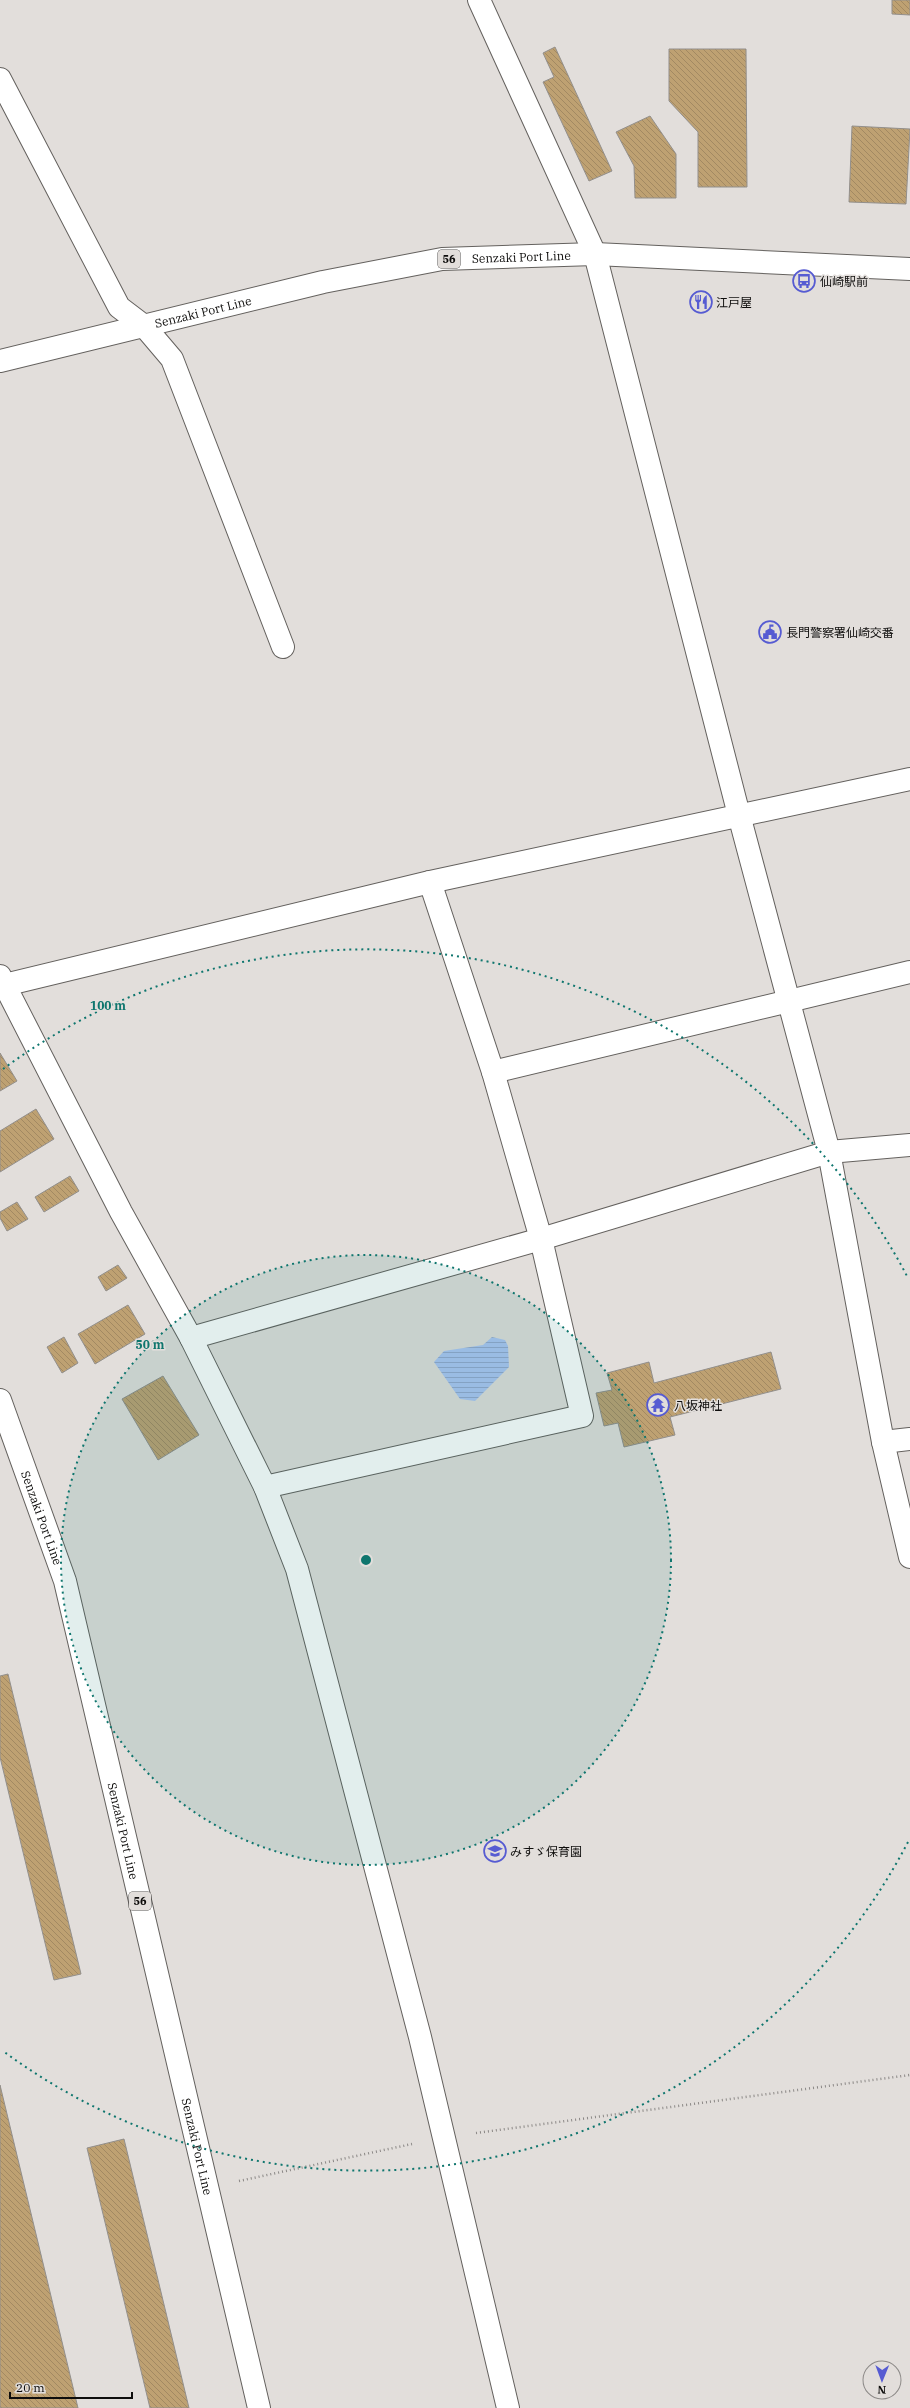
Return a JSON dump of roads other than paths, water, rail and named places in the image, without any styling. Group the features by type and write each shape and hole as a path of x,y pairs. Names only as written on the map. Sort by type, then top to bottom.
{"street":[{"path":"479,0 595,254 739,815 829,1152 883,1442 910,1557"},
{"path":"0,79 119,307 144,326 172,359 283,647"},
{"name":"Senzaki Port Line","path":"0,361 323,282 442,259 595,254 910,268"},
{"path":"508,2408 420,2037 297,1569 265,1487 191,1338 121,1212 1,982 430,882 910,779"},
{"path":"265,1487 582,1416 541,1239 493,1072 430,882"},
{"path":"493,1072 910,972"},
{"path":"191,1338 541,1239 829,1152 910,1145"},
{"name":"Senzaki Port Line","path":"0,1400 65,1581 259,2408"},
{"path":"883,1442 910,1439"}],"water":[{"path":"492,1337 505,1340 508,1346 509,1367 475,1401 460,1399 434,1362 444,1351 483,1345"}],"place":[{"name":"仙崎駅前","path":"804,281"},
{"name":"江戸屋","path":"701,302"},
{"name":"長門警察署仙崎交番","path":"770,632"},
{"name":"八坂神社","path":"658,1405"},
{"name":"みすゞ保育園","path":"495,1851"}]}
